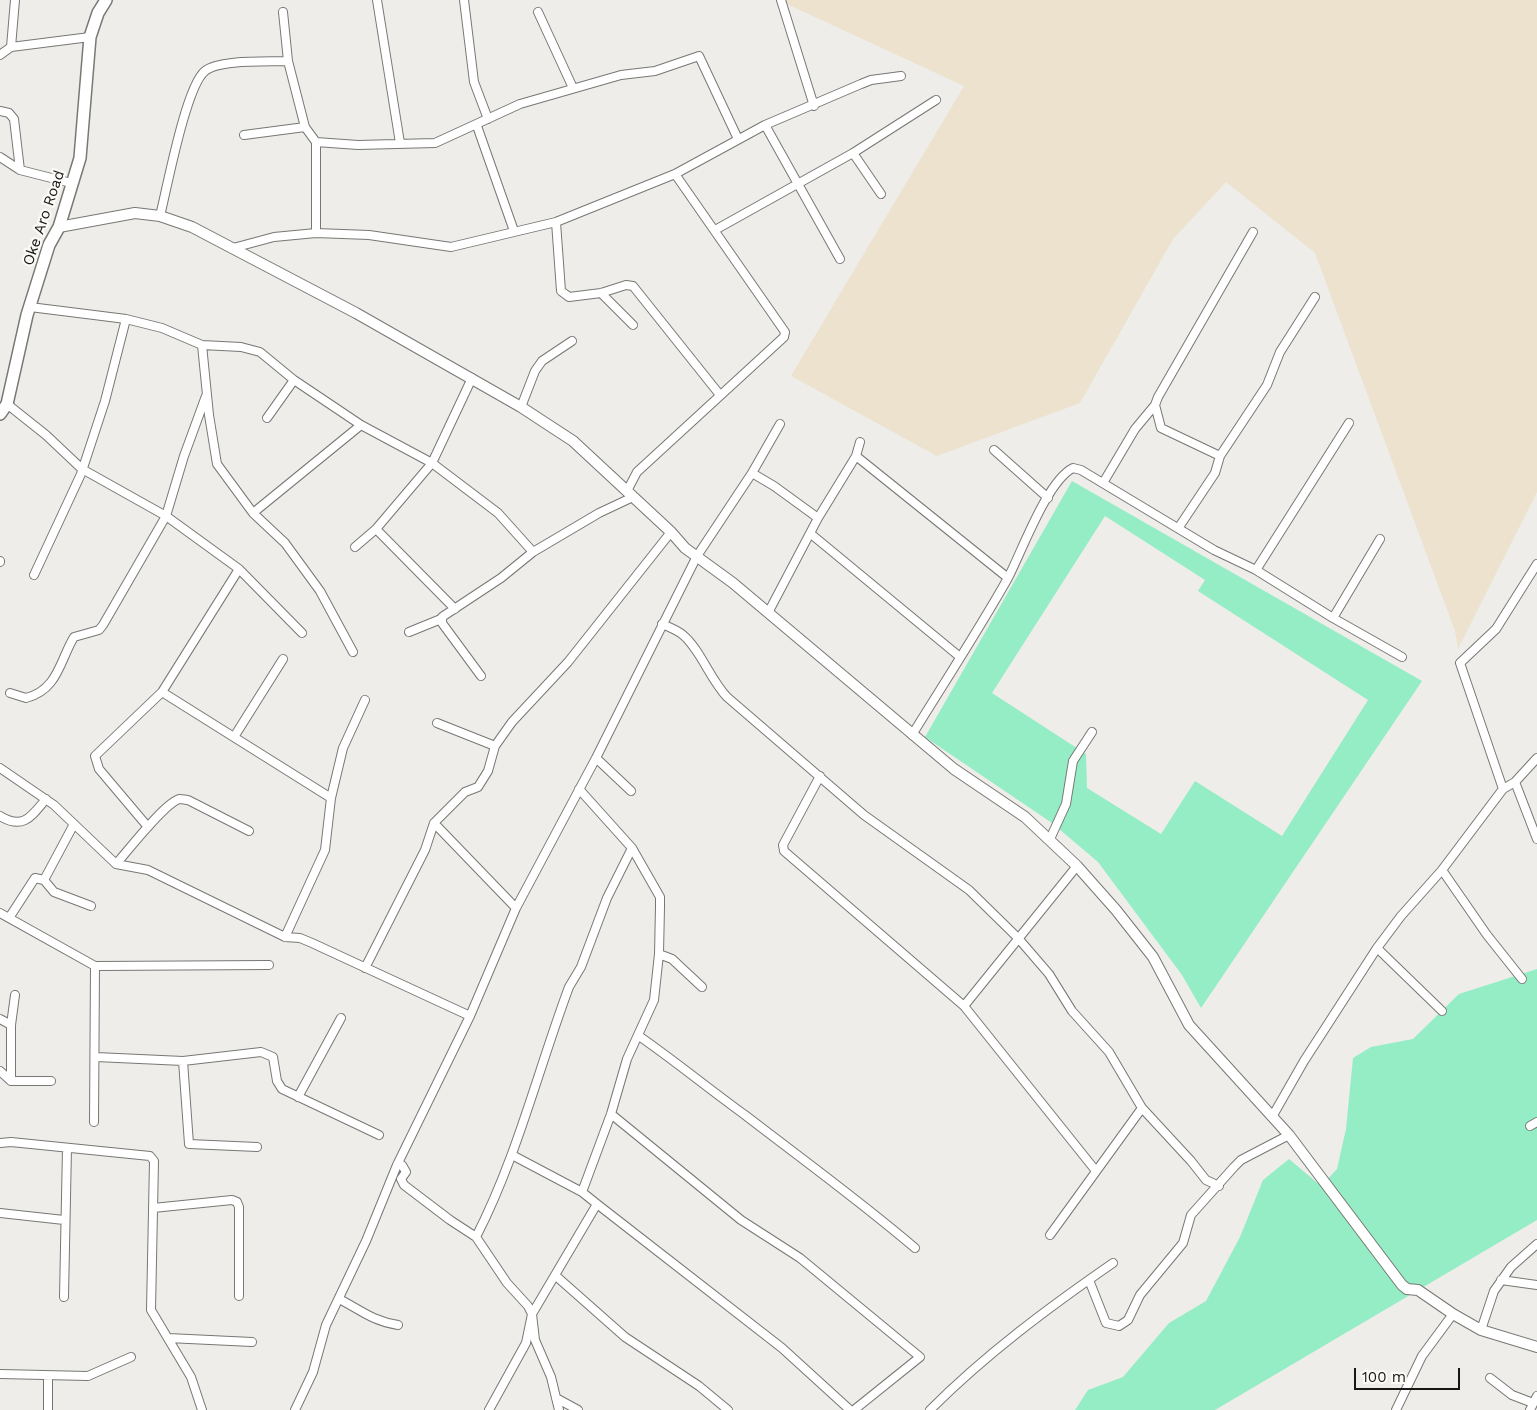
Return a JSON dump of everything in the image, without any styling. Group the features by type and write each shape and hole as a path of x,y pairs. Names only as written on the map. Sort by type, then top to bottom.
{"main road":[{"name":"Oke Aro Road","path":"0,414 7,404 30,307 49,245 60,227 71,183 80,158 90,37 98,13 106,0"}],"street":[{"path":"11,47 15,0"},
{"path":"377,0 400,143"},
{"path":"464,0 474,82 488,119"},
{"path":"781,0 814,106"},
{"path":"283,12 288,61 305,127 316,142 316,233"},
{"path":"538,12 573,88"},
{"path":"0,54 11,47 90,37"},
{"path":"316,142 358,145 435,143 477,126 520,104 621,75 655,71 699,56 738,139"},
{"path":"160,216 189,101 205,71 218,65 288,61"},
{"path":"233,248 274,237 316,233 370,235 444,247 556,222 675,174 766,125 871,80 901,76"},
{"path":"714,230 853,153 936,100"},
{"path":"0,111 9,113 14,119 20,170"},
{"path":"766,125 840,259"},
{"path":"477,126 514,231"},
{"path":"244,135 305,127"},
{"path":"853,153 881,194"},
{"path":"0,158 20,170 71,183"},
{"path":"409,632 441,619 501,578 533,552 630,494 637,472 784,337 785,332 675,174"},
{"path":"60,227 134,213 160,216 192,227 356,313 472,378 573,441 671,532 685,548 768,613 912,735 954,768 1025,817 1077,866 1116,910 1153,957 1189,1025 1292,1138 1407,1289 1418,1290 1453,1314 1481,1330 1537,1348"},
{"path":"556,222 561,291 569,297 601,293 626,285 638,290 720,395"},
{"path":"1103,483 1134,429 1155,405 1253,232"},
{"path":"601,293 633,325"},
{"path":"1179,527 1215,473 1220,456 1267,385 1280,352 1315,297"},
{"path":"30,307 126,320 162,328 202,345 241,347 260,352 294,380 361,425 432,463 498,513 533,552"},
{"path":"34,575 82,469 105,401 126,320"},
{"path":"521,407 535,371 542,360 572,341"},
{"path":"202,345 206,396 217,464 253,514 285,543 320,591 353,652"},
{"path":"355,547 376,529 432,463 472,378"},
{"path":"267,418 294,380"},
{"path":"10,692 26,698 43,690 57,675 74,637 99,630 166,516 184,456 206,396"},
{"path":"7,404 82,469 166,516 239,569 302,633"},
{"path":"1155,405 1161,428 1220,456"},
{"path":"1256,570 1350,423"},
{"path":"295,1410 313,1372 326,1325 397,1165 470,1016 516,908 596,758 697,556 752,474 780,424"},
{"path":"253,514 361,425"},
{"path":"768,613 818,518 856,456 860,442"},
{"path":"994,450 1048,498"},
{"path":"856,456 1008,578"},
{"path":"912,735 1008,578 1048,498 1062,476 1074,468 1179,527 1214,550 1256,570 1332,618 1402,657"},
{"path":"752,474 774,486 818,518"},
{"path":"376,529 455,609"},
{"path":"365,968 425,850 434,823 465,792 478,787 488,771 495,746 512,722 568,662 671,532"},
{"path":"811,534 960,657"},
{"path":"1332,618 1380,539"},
{"path":"1503,789 1460,663 1496,629 1537,564"},
{"path":"148,827 99,769 95,756 162,692 239,569"},
{"path":"441,619 481,676"},
{"path":"662,624 682,633 689,641 717,687 727,697 864,815 969,890 1018,938 1049,974 1082,1022 1109,1052 1142,1108 1192,1161 1206,1180 1218,1186"},
{"path":"234,737 283,659"},
{"path":"162,692 331,798"},
{"path":"285,937 324,856 331,798 346,739 365,700"},
{"path":"438,723 495,746"},
{"path":"1050,839 1066,804 1073,761 1092,732"},
{"path":"596,758 631,791"},
{"path":"1272,1117 1304,1062 1377,948 1401,916 1442,870 1503,789 1514,782 1537,758"},
{"path":"0,768 46,800 116,864 148,870 285,937 300,938 312,943 470,1016"},
{"path":"820,776 783,845 784,851 964,1006 1096,1170"},
{"path":"1514,782 1537,838"},
{"path":"579,788 632,848 660,896 659,954 654,1000 627,1059 611,1114 582,1192"},
{"path":"116,864 148,827 175,802 181,799 188,800 249,832"},
{"path":"0,816 14,824 22,822 46,800"},
{"path":"434,823 516,908"},
{"path":"44,880 74,824"},
{"path":"476,1237 494,1201 512,1155 569,987 581,967 608,898 632,848"},
{"path":"964,1006 1077,866"},
{"path":"1442,870 1487,935 1522,979"},
{"path":"9,918 35,878 44,880 54,892 91,906"},
{"path":"0,912 95,966 269,966"},
{"path":"1377,948 1442,1011"},
{"path":"659,954 672,959 702,987"},
{"path":"94,1122 96,1057 95,966"},
{"path":"11,1081 11,1025 15,995"},
{"path":"298,1097 341,1018"},
{"path":"0,1019 11,1025"},
{"path":"638,1036 681,1065 726,1102 856,1198 915,1248"},
{"path":"96,1057 183,1061 260,1052 267,1054 275,1063 276,1081 282,1089 379,1135"},
{"path":"183,1061 189,1144 258,1147"},
{"path":"0,1071 11,1081 51,1081"},
{"path":"1050,1235 1142,1108"},
{"path":"611,1114 741,1220 808,1263 920,1357 854,1410"},
{"path":"1089,1280 1106,1323 1119,1326 1128,1320 1140,1295 1183,1243 1191,1215 1241,1160 1292,1138"},
{"path":"0,1143 11,1142 150,1156 154,1162 151,1310 191,1377 202,1410"},
{"path":"64,1297 64,1220 68,1148"},
{"path":"512,1155 582,1192 782,1348 850,1410"},
{"path":"397,1165 402,1165 406,1172 401,1180 404,1185 476,1237 507,1283 523,1300 532,1314 535,1340 559,1410"},
{"path":"153,1208 232,1200 237,1202 239,1207 239,1296"},
{"path":"489,1410 526,1343 532,1314 597,1204"},
{"path":"0,1213 64,1220"},
{"path":"1481,1330 1494,1291 1501,1280 1511,1267 1537,1244"},
{"path":"930,1410 985,1358 1113,1263"},
{"path":"556,1276 625,1337 699,1386 728,1410"},
{"path":"1501,1280 1537,1285"},
{"path":"338,1299 360,1309 378,1322 398,1325"},
{"path":"1396,1410 1422,1356 1453,1314"},
{"path":"168,1338 252,1342"},
{"path":"0,1374 88,1376 131,1357"},
{"path":"48,1376 48,1410"},
{"path":"1490,1378 1512,1396 1533,1403"},
{"path":"556,1398 578,1410"}],"shaded area":[{"path":"778,0 1537,0 1537,492 1458,649 1455,631 1315,253 1226,182 1173,239 1080,403 937,456 791,376 964,86"}],"green space":[{"path":"1072,481 1422,681 1201,1008 1182,975 1098,862 1052,823 925,737","holes":["1105,516 1205,580 1198,591 1368,700 1282,836 1195,781 1161,834 1087,788 1086,754 992,693"]},
{"path":"1537,969 1537,1220 1215,1410 1075,1410 1088,1390 1123,1377 1169,1323 1206,1301 1240,1237 1263,1180 1289,1159 1321,1186 1337,1169 1346,1129 1353,1058 1371,1047 1413,1039 1459,994"}]}
